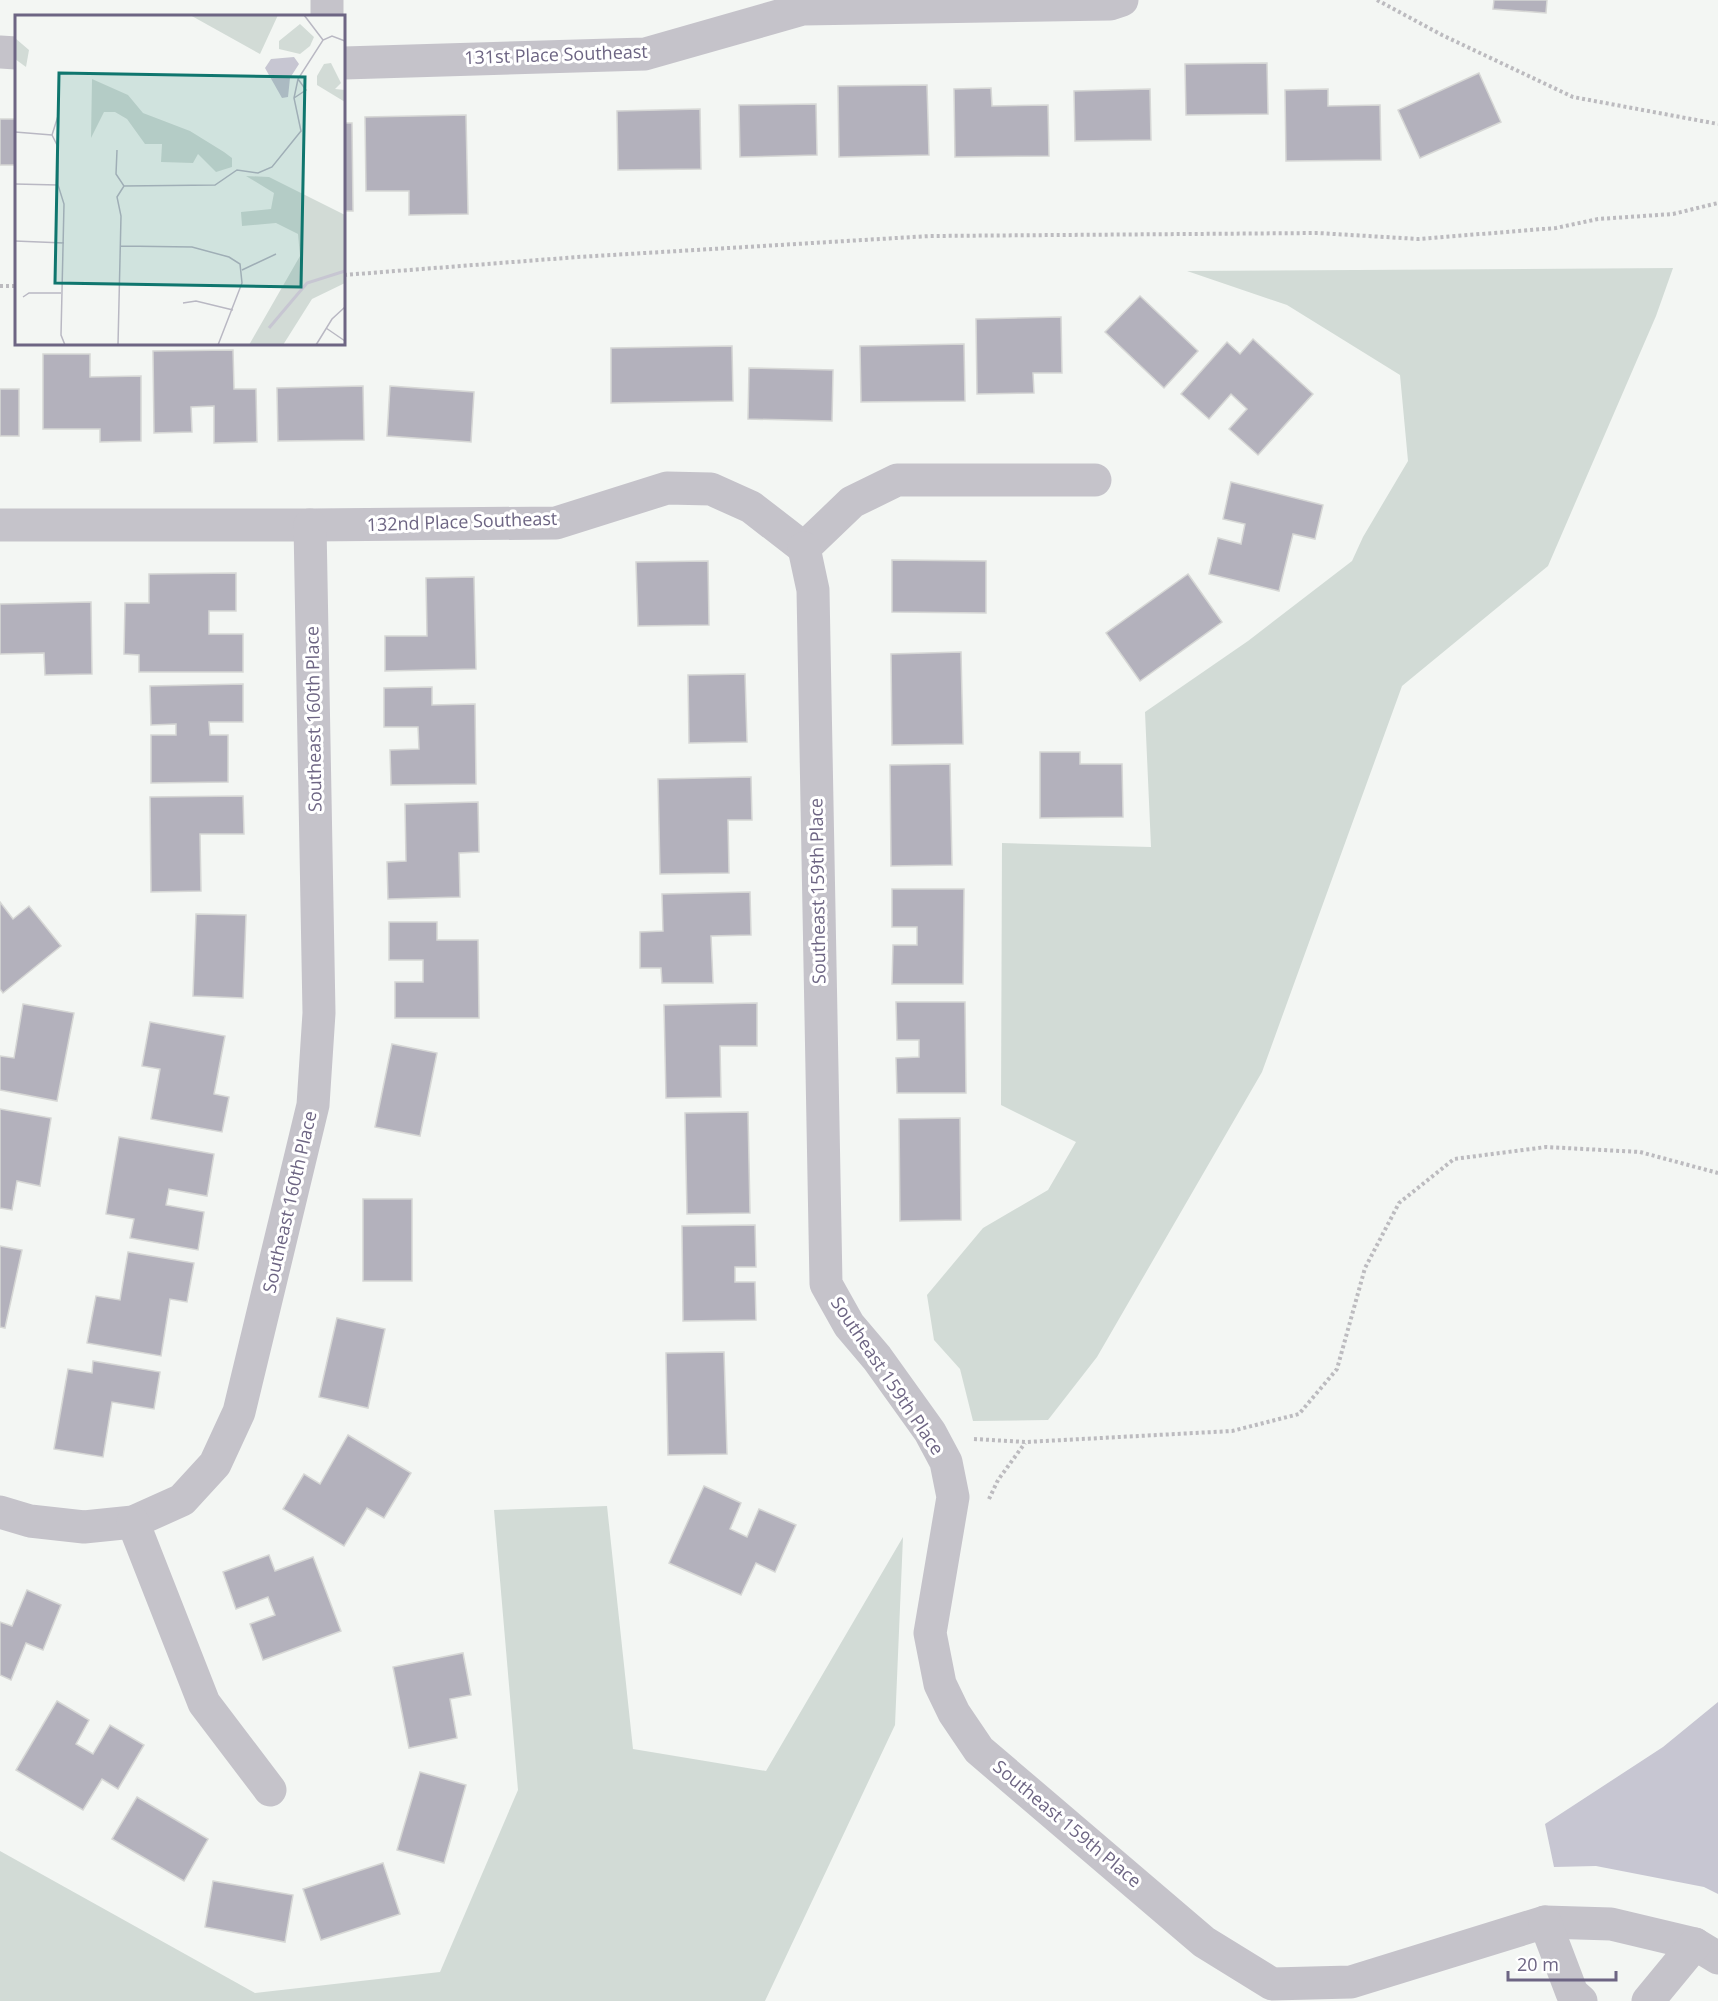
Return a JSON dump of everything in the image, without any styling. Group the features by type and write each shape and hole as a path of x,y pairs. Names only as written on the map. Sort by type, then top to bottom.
{"street":[{"name":"131st Place Southeast","path":"345,63 645,54 803,5 1110,4 1122,0"},
{"path":"0,52 15,53"},
{"path":"804,548 852,502 897,480 1095,480"},
{"name":"132nd Place Southeast","path":"0,525 555,523 668,488 711,489 751,507 804,548"},
{"name":"Southeast 160th Place","path":"0,1512 30,1521 84,1527 133,1522 182,1500 215,1464 239,1412 313,1105 319,1013 310,525"},
{"name":"Southeast 159th Place","path":"804,548 813,590 826,1284 849,1325 877,1358 930,1432 946,1462 953,1497 930,1633 940,1684 954,1713 979,1750 1204,1942 1272,1984 1351,1982 1545,1922 1611,1924 1707,1952"},
{"path":"133,1522 204,1703 270,1790"},
{"path":"1545,1922 1572,1993 1581,2001"},
{"name":"Southeast 159th Place","path":"1648,2001 1707,1952"}],"path":[{"path":"1377,0 1442,35 1573,97 1718,124"},
{"path":"345,275 566,258 930,236 1318,232 1418,239 1556,228 1598,219 1673,214 1718,203"},
{"path":"930,1432 978,1439 1026,1442 1232,1431 1299,1414 1337,1370 1365,1268 1399,1203 1454,1159 1546,1147 1640,1152 1718,1173"}],"shaded area":[{"path":"1673,268 1656,316 1548,566 1402,686 1262,1072 1097,1357 1048,1420 973,1421 960,1369 934,1340 927,1295 983,1228 1048,1190 1076,1142 1001,1105 1002,843 1151,847 1145,712 1248,641 1352,561 1363,537 1408,461 1400,375 1287,305 1187,271"},
{"path":"607,1506 633,1749 766,1771 903,1537 895,1725 765,2001 0,2001 0,1851 255,1993 440,1972 518,1790 494,1510"},
{"path":"1718,1702 1718,1894 1704,1887 1596,1866 1554,1867 1545,1824 1663,1747"}],"building":[{"path":"1494,0 1547,0 1546,13 1493,9"},
{"path":"1267,63 1268,114 1186,115 1185,64"},
{"path":"1479,73 1501,122 1420,158 1398,110"},
{"path":"927,85 929,155 839,157 838,86"},
{"path":"991,88 992,106 1048,105 1049,156 955,157 954,89"},
{"path":"1150,89 1151,140 1075,141 1074,91"},
{"path":"1328,89 1328,106 1380,105 1381,160 1286,161 1285,90"},
{"path":"816,104 817,155 740,157 739,105"},
{"path":"700,109 701,169 618,170 617,111"},
{"path":"466,115 468,214 409,215 409,191 366,191 365,117"},
{"path":"0,119 15,119 15,165 0,165"},
{"path":"345,123 352,123 353,211 345,211"},
{"path":"1140,296 1198,351 1164,388 1105,332"},
{"path":"1061,317 1062,373 1033,373 1034,393 977,394 976,319"},
{"path":"1253,339 1313,394 1258,455 1229,429 1247,409 1231,394 1209,419 1181,394 1227,342 1240,354"},
{"path":"964,344 965,401 861,402 860,346"},
{"path":"732,346 733,401 611,403 611,348"},
{"path":"233,350 234,389 256,389 257,442 214,443 214,406 191,407 192,432 154,433 153,351"},
{"path":"43,354 90,354 90,377 141,376 141,441 100,442 100,429 43,429"},
{"path":"749,368 833,370 832,421 748,419"},
{"path":"363,386 364,440 278,441 277,388"},
{"path":"390,386 474,392 471,442 387,436"},
{"path":"0,389 19,389 19,436 0,436"},
{"path":"1231,482 1323,505 1315,539 1293,534 1279,591 1209,574 1218,538 1241,544 1245,524 1223,519"},
{"path":"892,560 986,561 986,613 892,612"},
{"path":"708,561 709,625 638,626 636,562"},
{"path":"236,573 236,611 209,611 209,634 243,634 243,672 139,672 139,655 124,654 125,603 149,603 149,574"},
{"path":"1188,574 1222,622 1140,681 1106,633"},
{"path":"474,577 476,669 385,671 385,636 427,636 426,578"},
{"path":"91,602 92,674 45,675 44,653 0,654 0,604"},
{"path":"961,652 963,744 892,745 891,654"},
{"path":"745,674 747,742 689,743 688,675"},
{"path":"243,684 243,722 209,722 210,735 228,735 228,782 151,783 151,735 176,735 176,724 151,725 150,686"},
{"path":"432,687 432,705 475,704 476,784 391,785 390,750 419,749 418,727 384,727 384,688"},
{"path":"1040,752 1080,752 1080,764 1122,764 1123,817 1040,818"},
{"path":"950,764 952,865 891,866 890,765"},
{"path":"751,777 752,820 728,820 729,873 660,874 658,779"},
{"path":"243,796 244,834 200,834 201,891 151,892 150,797"},
{"path":"478,802 479,852 459,853 460,897 388,899 387,862 406,861 405,804"},
{"path":"892,889 964,889 963,984 892,984 893,945 917,945 917,927 892,927"},
{"path":"750,892 751,935 711,936 713,983 662,983 661,968 640,968 640,932 663,931 662,894"},
{"path":"0,902 13,919 29,906 61,946 3,993 0,989"},
{"path":"196,914 246,915 243,998 193,996"},
{"path":"389,922 437,922 437,940 478,940 479,1018 395,1018 395,982 423,982 423,960 389,960"},
{"path":"896,1002 965,1002 966,1093 897,1093 896,1058 919,1057 919,1040 897,1040"},
{"path":"757,1003 757,1046 720,1046 721,1097 666,1098 664,1005"},
{"path":"23,1004 74,1013 57,1101 0,1090 0,1056 14,1058"},
{"path":"150,1022 225,1036 214,1094 229,1097 222,1132 151,1119 160,1069 142,1066"},
{"path":"392,1044 437,1053 420,1136 375,1127"},
{"path":"0,1109 51,1118 40,1186 17,1181 12,1210 0,1208"},
{"path":"748,1112 750,1213 687,1214 685,1113"},
{"path":"960,1118 961,1220 900,1221 899,1119"},
{"path":"119,1137 214,1154 207,1196 169,1189 166,1205 204,1212 198,1250 130,1238 134,1219 106,1214"},
{"path":"363,1199 412,1199 412,1281 363,1281"},
{"path":"755,1225 756,1267 735,1267 735,1282 755,1282 756,1320 683,1321 682,1226"},
{"path":"0,1246 22,1250 5,1328 0,1327"},
{"path":"128,1252 194,1263 187,1302 170,1299 161,1356 87,1343 96,1296 120,1300"},
{"path":"337,1318 385,1329 368,1408 319,1397"},
{"path":"724,1352 727,1454 668,1455 666,1353"},
{"path":"93,1361 160,1372 154,1409 112,1402 103,1457 54,1449 68,1369 92,1373"},
{"path":"348,1435 411,1473 384,1518 367,1508 344,1546 283,1509 304,1474 320,1484"},
{"path":"704,1486 741,1503 730,1529 747,1537 759,1509 796,1525 775,1572 756,1563 741,1595 669,1563"},
{"path":"269,1555 275,1571 313,1557 341,1631 263,1660 250,1624 275,1615 268,1597 236,1609 223,1572"},
{"path":"27,1590 61,1605 43,1650 26,1643 11,1680 0,1675 0,1622 12,1626"},
{"path":"463,1653 471,1695 450,1699 457,1738 409,1748 393,1667"},
{"path":"57,1701 89,1720 76,1744 93,1754 110,1725 144,1745 118,1789 102,1779 83,1810 16,1770"},
{"path":"420,1772 466,1785 444,1863 397,1850"},
{"path":"137,1797 208,1839 184,1881 112,1839"},
{"path":"383,1863 400,1914 321,1940 303,1889"},
{"path":"213,1881 293,1895 285,1942 205,1927"}]}
